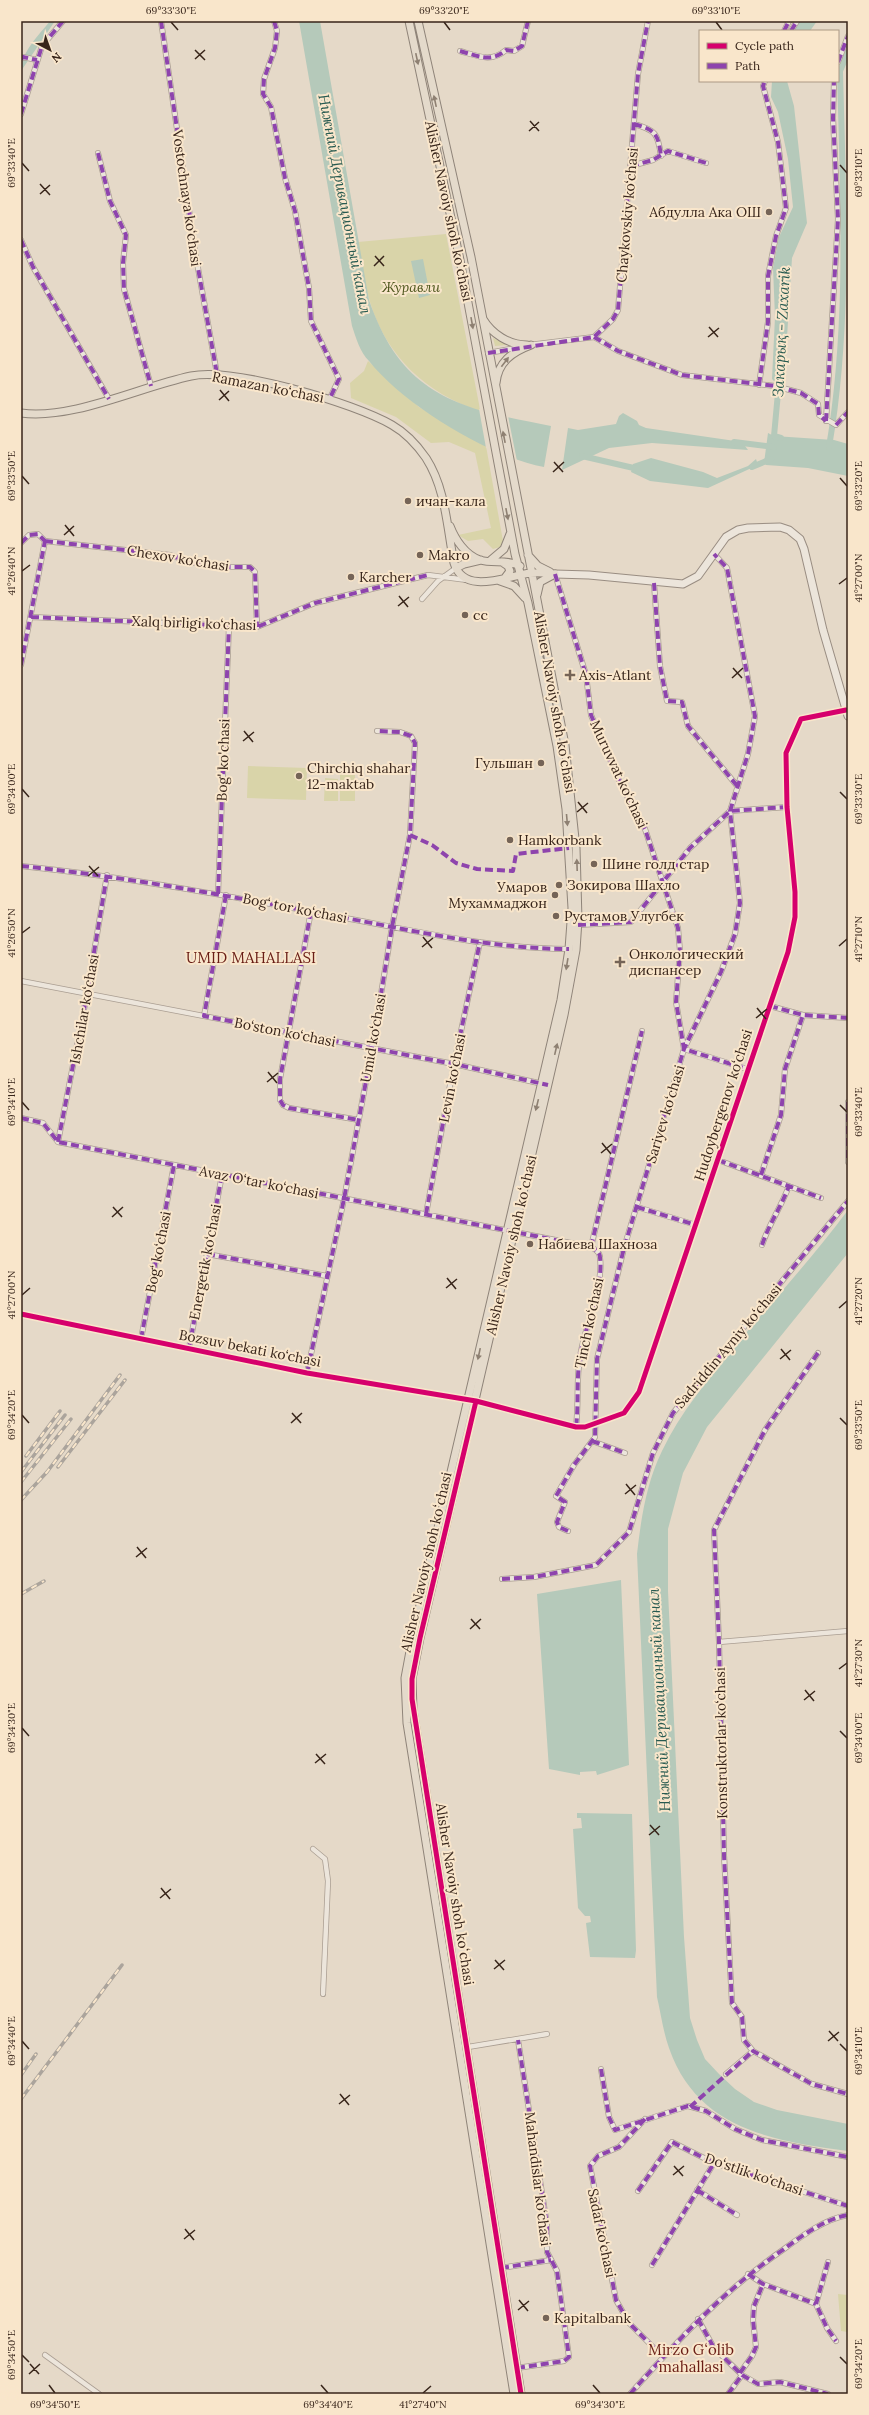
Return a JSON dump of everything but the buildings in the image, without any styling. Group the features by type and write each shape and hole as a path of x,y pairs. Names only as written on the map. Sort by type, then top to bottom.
{"main road":[{"name":"Alisher Navoiy shoh koʻchasi","path":"409,21 460,260 510,530 528,603 554,723 565,802 572,908 569,949 561,1000 515,1231 411,1642 405,1678 404,1700 514,2394"},
{"name":"Alisher Navoiy shoh koʻchasi","path":"418,21 471,257 526,551 561,722 570,783 576,848 578,926 567,1000 506,1229 472,1400 420,1638 412,1688 414,1715 468,2047 521,2394"},
{"path":"482,317 489,327 504,339 518,344 531,345"},
{"path":"496,391 496,379 503,363 513,353 531,345"},
{"path":"477,355 488,353"},
{"name":"Ramazan ko‘chasi","path":"21,413 58,413 195,375 217,374 330,398 386,422 410,439 422,453 434,474 445,515 456,568"},
{"path":"445,515 461,546 481,560"},
{"path":"531,573 518,565 499,560 481,560 464,564 456,568 462,576 470,581 500,581 531,573 555,573 589,575 678,585 691,582 701,573 726,537 744,528 785,528 793,532 800,540 806,555 822,623 847,713"},
{"path":"490,560 504,549 510,530"},
{"path":"515,554 526,551 538,566 555,573"},
{"path":"499,560 508,566 510,571 508,576 500,581"},
{"path":"536,601 540,582 555,573"},
{"path":"500,581 518,589 528,603"}],"street":[{"path":"21,114 37,60 44,45 63,21"},
{"name":"Vostochnaya ko‘chasi","path":"161,21 196,257 217,374"},
{"path":"274,21 277,31 275,48 264,79 263,94 271,107 285,178 295,211 309,288 311,321 339,379 330,398"},
{"path":"460,51 491,58 498,57 506,50 514,51 522,46 528,21"},
{"name":"Chaykovskiy ko‘chasi","path":"594,337 613,319 619,305 638,74 648,21"},
{"path":"784,30 789,21"},
{"path":"792,30 797,21"},
{"path":"839,59 848,36"},
{"path":"22,58 37,60"},
{"path":"759,385 768,322 768,276 776,236 786,208 778,142 763,86 765,82"},
{"path":"828,422 838,219 833,118 834,82"},
{"path":"634,124 653,131 658,136 661,156"},
{"path":"631,166 653,160 668,151 706,162"},
{"path":"98,153 110,201 126,235 123,263 124,289 151,386"},
{"path":"21,240 33,267 109,399"},
{"path":"488,353 531,345 594,337 618,351 682,375 775,386 801,392 818,404 819,415 828,422 836,425 848,412"},
{"name":"Chexov ko‘chasi","path":"21,543 29,536 38,534 45,541 155,553 217,567 250,567 255,572 257,627"},
{"path":"21,665 45,541"},
{"name":"Sariyev ko‘chasi","path":"592,1441 596,1432 597,1359 637,1207 684,1049 719,977 735,934 740,903 730,811 748,754 755,716 727,568 714,554"},
{"path":"428,575 432,580 432,584 422,599 445,576 456,568"},
{"name":"Muruvvat ko‘chasi","path":"555,573 586,675 591,715 621,785 645,829 664,881 678,928 680,951 676,1002 684,1049"},
{"name":"Xalq birligi ko‘chasi","path":"31,617 257,627 315,603 428,575 445,576 470,581"},
{"path":"654,583 660,666 667,700 683,703 688,726 738,787"},
{"name":"Bog' ko'chasi","path":"218,894 229,626"},
{"name":"Hudoybergenov ko‘chasi","path":"596,1422 610,1419 624,1413 639,1392 718,1160 747,1069 788,952 795,917 787,807 786,753 801,719 847,713"},
{"name":"Umid ko‘chasi","path":"307,1372 344,1199 372,1049 392,926 410,835 415,743 411,736 400,732 377,730"},
{"path":"578,926 631,922 702,834 730,811 787,807"},
{"name":"Bog‘ tor ko‘chasi","path":"21,866 107,875 226,895 311,912 480,942 528,949 569,949"},
{"name":"Ishchilar ko‘chasi","path":"58,1142 88,994 107,875"},
{"path":"204,1016 226,895"},
{"path":"311,912 287,1033 280,1080 280,1100 283,1105 359,1120"},
{"name":"Levin ko‘chasi","path":"426,1214 454,1064 480,942"},
{"name":"Bo‘ston ko‘chasi","path":"21,981 454,1064 545,1084"},
{"path":"770,1006 803,1015 848,1018"},
{"path":"761,1175 781,1116 785,1070 803,1015"},
{"path":"506,1229 591,1247 642,1031"},
{"path":"684,1049 747,1069"},
{"path":"848,1102 848,1162"},
{"path":"21,1118 43,1123 58,1142"},
{"name":"Avaz O‘tar ko‘chasi","path":"58,1142 344,1199 506,1229"},
{"path":"718,1160 821,1198"},
{"name":"Bog‘ ko‘chasi","path":"141,1339 174,1165"},
{"name":"Energetik ko‘chasi","path":"189,1348 222,1175"},
{"path":"762,1245 768,1230 781,1208 789,1186"},
{"name":"Sadriddin Ayniy ko‘chasi","path":"502,1579 534,1577 596,1566 629,1532 653,1453 673,1413 848,1201"},
{"path":"637,1207 696,1225"},
{"name":"Tinch ko‘chasi","path":"576,1427 579,1358 599,1279 599,1252 591,1247"},
{"path":"207,1254 327,1276"},
{"name":"Bozsuv bekati ko‘chasi","path":"21,1314 307,1372 472,1400"},
{"name":"Konstruktorlar ko‘chasi","path":"753,2051 744,2040 742,2017 732,2003 724,1855 719,1642 714,1530 717,1520 774,1414 818,1353"},
{"path":"472,1400 576,1427 585,1427 596,1422"},
{"path":"568,1531 559,1527 557,1522 565,1502 556,1496 574,1465 592,1441 625,1453"},
{"path":"719,1642 848,1631"},
{"path":"312,1849 325,1859 328,1881 323,1994"},
{"path":"468,2047 518,2040 547,2034"},
{"name":"Mahandislar ko‘chasi","path":"517,2368 564,2361 570,2357 557,2271 548,2252 547,2225 518,2040"},
{"path":"726,2074 753,2051 812,2084 848,2094"},
{"path":"601,2069 609,2117 615,2130 688,2106 706,2111 730,2126 762,2140 848,2157"},
{"name":"Sadaf ko‘chasi","path":"645,2119 619,2147 598,2156 590,2166 616,2300 629,2323 662,2356"},
{"name":"Do‘stlik ko‘chasi","path":"638,2191 672,2142 714,2163 848,2206"},
{"path":"652,2265 714,2163"},
{"path":"697,2190 737,2215"},
{"path":"632,2393 662,2356 698,2319 748,2274 793,2242 826,2222 848,2215"},
{"path":"501,2268 551,2260"},
{"path":"828,2262 816,2304 827,2328 836,2341"},
{"path":"748,2274 764,2284 816,2304"},
{"path":"728,2394 756,2347 753,2320 754,2306 764,2284"},
{"path":"698,2319 714,2348 741,2374 760,2385 780,2382 828,2394"},
{"path":"45,2355 99,2394"}],"green space":[{"name":"Журавли","path":"446,234 480,411 461,404 426,383 398,356 386,339 370,302 358,242"},
{"path":"493,338 507,345 495,346"},
{"path":"368,361 419,407 486,446 503,541 500,547 493,549 483,539 468,541 458,535 491,528 475,453 449,442 431,443 396,417 351,398 350,383 364,371"},
{"path":"248,766 307,768 306,800 247,798"},
{"path":"340,772 355,773 355,801 340,801"},
{"path":"325,778 338,779 338,801 324,801"},
{"path":"838,2294 848,2295 848,2332 841,2331"}],"water":[{"path":"50,21 55,21 21,71 27,51"},
{"path":"299,21 320,21 369,300 383,333 399,358 417,378 439,393 463,404 489,413 551,426 544,467 498,452 449,427 404,395 385,378 366,357 361,349 352,326"},
{"path":"799,21 817,21 811,30 794,30"},
{"path":"772,82 787,82 794,106 807,223 792,258 784,385 779,386 772,379 775,317 773,268 779,237 793,207 788,159 778,112 771,97"},
{"path":"423,259 430,295 419,298 411,261"},
{"path":"623,413 637,421 639,425 646,428 742,442 748,450 652,443 609,448 562,470 568,428 578,430 616,424 619,416"},
{"path":"768,433 774,436 834,440 848,444 848,476 808,468 766,465 764,463"},
{"path":"651,458 703,472 717,478 748,466 756,459 758,465 708,488 650,481 631,472 633,464"},
{"path":"848,1210 848,1253 707,1427 683,1473 668,1529 668,1591 684,1937 690,2018 697,2040 705,2059 735,2089 754,2102 777,2110 848,2124 848,2151 792,2142 766,2135 741,2126 718,2114 698,2097 682,2075 669,2048 657,1997 637,1554 642,1515 648,1489 656,1463 677,1423 734,1347 807,1262"},
{"path":"621,1580 629,1765 597,1775 596,1771 580,1772 580,1775 549,1769 537,1594"},
{"path":"577,1813 632,1814 635,1958 590,1957 586,1923 591,1922 590,1916 585,1916 578,1908 573,1829 582,1828 581,1818 577,1818"}],"pier":[{"path":"479,409 508,416 517,461 486,448"}],"waterway":[{"path":"829,447 836,400 840,354 844,259 840,71 848,52"},
{"name":"Закарық - Zaxarik","path":"779,382 774,436 781,438"},
{"name":"Нижний Деривационный канал","path":"734,442 774,447"},
{"name":"Нижний Деривационный канал","path":"582,456 638,469"},
{"name":"Нижний Деривационный канал","path":"752,467 771,459"}],"railway":[{"path":"21,1500 47,1472 120,1375"},
{"path":"58,1467 125,1380"},
{"path":"26,1456 60,1411"},
{"path":"21,1472 65,1415"},
{"path":"21,1482 71,1419"},
{"path":"21,1594 44,1581"},
{"path":"21,2099 122,1965"},
{"path":"21,2075 36,2054"}],"marked path":[{"path":"21,114 42,46 63,21"},
{"path":"161,21 196,257 217,374"},
{"path":"274,21 277,31 275,48 264,79 263,94 271,107 285,178 295,211 309,288 311,321 339,379 330,398"},
{"path":"460,51 484,57 495,56 506,50 514,51 522,46 528,21"},
{"path":"488,353 594,337 613,319 618,310 638,74 648,21"},
{"path":"784,30 789,21"},
{"path":"792,30 797,21"},
{"path":"839,59 848,36"},
{"path":"21,59 23,57 37,60"},
{"path":"759,385 768,322 768,276 776,236 786,208 778,142 763,86 765,82"},
{"path":"826,421 838,219 833,118 834,82"},
{"path":"634,124 647,128 655,134 659,143 661,156"},
{"path":"631,166 653,160 668,151 706,163"},
{"path":"98,153 110,201 126,235 123,263 124,289 151,386"},
{"path":"21,240 33,267 109,399"},
{"path":"594,337 618,351 682,375 775,386 801,393 818,404 819,415 826,421"},
{"path":"836,425 848,412"},
{"path":"21,543 29,535 38,534 45,541"},
{"path":"45,541 170,555 190,562 217,567 250,567 255,572 257,627"},
{"path":"21,665 45,541"},
{"path":"568,1531 559,1527 557,1522 565,1502 556,1496 574,1465 595,1437 597,1359 624,1248 684,1049 721,972 735,934 740,903 730,811 748,754 755,716 727,568 714,554"},
{"path":"555,574 586,675 591,715 621,785 645,829 678,928 680,951 676,1002 684,1049 747,1069"},
{"path":"31,617 257,627 315,603 428,575"},
{"path":"654,583 660,666 667,701 682,702 688,726 738,787"},
{"path":"218,894 229,626"},
{"path":"307,1373 344,1199 372,1049 392,927 410,835 415,743 411,736 400,732 377,731"},
{"path":"578,925 631,922 690,848 730,811 787,807"},
{"path":"410,835 432,845 456,863 477,869 513,871 516,854 569,848"},
{"path":"21,866 181,888 483,943 569,949"},
{"path":"58,1142 87,994 107,875"},
{"path":"226,895 204,1016 454,1064 548,1085"},
{"path":"311,911 280,1079 280,1100 283,1105 289,1108 359,1120"},
{"path":"426,1214 454,1064 480,942"},
{"path":"770,1006 803,1015 848,1018"},
{"path":"761,1175 781,1115 785,1069 803,1015"},
{"path":"591,1247 642,1031"},
{"path":"848,1102 848,1162"},
{"path":"21,1118 43,1123 58,1142 591,1247 599,1254 600,1269 599,1281 580,1357 576,1427"},
{"path":"718,1160 821,1198"},
{"path":"141,1339 174,1165"},
{"path":"189,1348 222,1175"},
{"path":"762,1245 789,1186"},
{"path":"502,1579 534,1577 596,1565 629,1532 653,1453 673,1413 848,1201"},
{"path":"637,1207 696,1225"},
{"path":"207,1254 327,1276"},
{"path":"818,1353 765,1430 714,1530 719,1642 724,1855 732,2003 742,2017 744,2040 753,2051 812,2084 848,2094"},
{"path":"592,1441 625,1453"},
{"path":"517,2368 564,2361 569,2357 557,2271 547,2252 547,2225 518,2040"},
{"path":"690,2107 753,2051"},
{"path":"601,2069 609,2117 615,2130 688,2106 706,2111 735,2129 762,2140 848,2157"},
{"path":"645,2119 619,2147 598,2156 590,2166 616,2300 629,2323 662,2356"},
{"path":"638,2191 672,2142 714,2163 848,2206"},
{"path":"652,2265 714,2163"},
{"path":"697,2190 737,2215"},
{"path":"630,2394 684,2335 741,2282 807,2233 831,2220 848,2215"},
{"path":"501,2268 551,2260"},
{"path":"828,2262 816,2304 827,2328 836,2341"},
{"path":"748,2274 763,2284 816,2304"},
{"path":"740,2373 752,2356 756,2347 753,2320 754,2306 763,2284"},
{"path":"698,2319 714,2348 742,2375 758,2384 780,2382 828,2394"},
{"path":"728,2394 742,2375"}],"cycle path":[{"path":"21,1314 307,1373 476,1401 576,1427 585,1427 624,1413 639,1392 788,952 795,917 795,892 787,807 786,753 801,719 846,710"},
{"path":"476,1401 420,1638 412,1679 412,1699 521,2394"}],"place":[{"name":"Абдулла Ака ОШ","path":"769,212"},
{"name":"ичан-кала","path":"408,501"},
{"name":"Makro","path":"420,555"},
{"name":"Karcher","path":"351,577"},
{"name":"cc","path":"465,615"},
{"name":"Axis-Atlant","path":"570,675"},
{"name":"Гульшан","path":"541,763"},
{"name":"Chirchiq shahar 12-maktab","path":"299,776"},
{"name":"Hamkorbank","path":"510,840"},
{"name":"Шине голд стар","path":"594,864"},
{"name":"Зокирова Шахло","path":"559,885"},
{"name":"Умаров Мухаммаджон","path":"555,895"},
{"name":"Рустамов Улугбек","path":"556,916"},
{"name":"Онкологический диспансер","path":"620,962"},
{"name":"Набиева Шахноза","path":"530,1244"},
{"name":"Kapitalbank","path":"546,2318"}],"district":[{"name":"UMID MAHALLASI","path":"251,957"},
{"name":"Mirzo Gʻolib mahallasi","path":"691,2358"}]}
